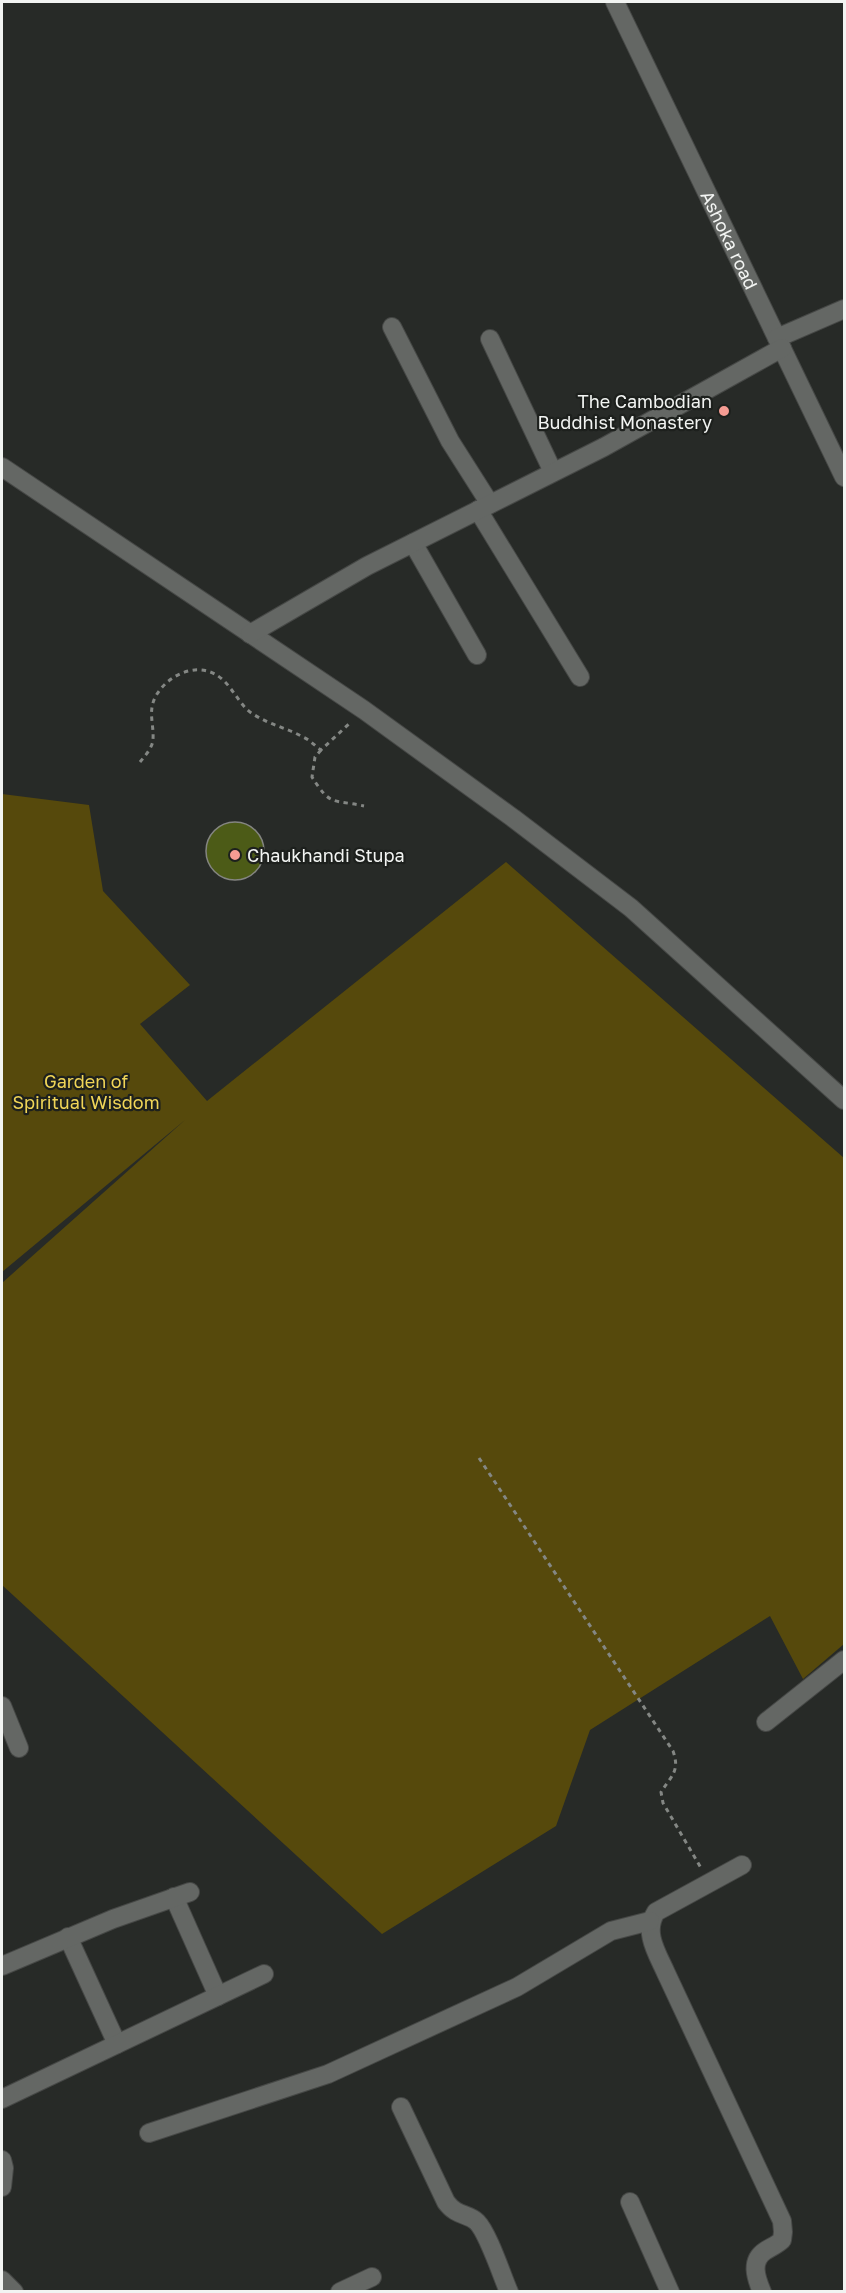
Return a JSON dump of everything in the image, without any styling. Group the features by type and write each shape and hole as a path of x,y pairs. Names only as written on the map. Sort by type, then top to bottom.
{"street":[{"name":"Ashoka road","path":"615,2 844,477"},
{"path":"250,634 313,596 553,472 779,343 844,309"},
{"path":"392,327 484,507 580,677"},
{"path":"490,339 553,472"},
{"path":"2,466 364,710 513,818 631,908 825,1080 844,1100"},
{"path":"413,543 477,655"},
{"path":"825,1080 844,1079"},
{"path":"766,1722 844,1660"},
{"path":"2,1706 19,1748"},
{"path":"742,1865 656,1911 650,1921 650,1934 782,2221 782,2240 759,2256 755,2266 762,2292"},
{"path":"2,1966 68,1937 182,1895 218,1996"},
{"path":"149,2133 328,2074 517,1987 611,1931 650,1921"},
{"path":"68,1937 117,2044"},
{"path":"2,2099 264,1974"},
{"path":"401,2107 446,2202 455,2212 472,2219 482,2229 509,2292"},
{"path":"2,2160 4,2168 2,2187"},
{"path":"630,2202 670,2292"},
{"path":"340,2292 372,2277"},
{"path":"2,2280 14,2292"}],"path":[{"path":"140,762 152,746 150,714 156,695 178,674 188,670 213,673 222,679 250,712 276,727 304,737 321,750"},
{"path":"364,710 315,757 312,777 326,798 364,806"},
{"path":"479,1458 673,1750 676,1761 675,1772 661,1792 663,1803 710,1882"}],"green space":[{"name":"Garden of Spiritual Wisdom","path":"2,794 89,805 103,891 190,985 140,1024 207,1101 506,862 844,1158 844,1644 803,1679 770,1616 590,1730 556,1826 382,1934 2,1585 2,1283 185,1120 2,1272"}],"building":[{"name":"Chaukhandi Stupa","path":"229,822 241,822 256,830 264,845 264,857 256,872 241,880 229,880 214,872 206,857 206,845 214,830"}],"place":[{"name":"The Cambodian Buddhist Monastery","path":"724,411"},
{"name":"Chaukhandi Stupa","path":"235,855"}]}
